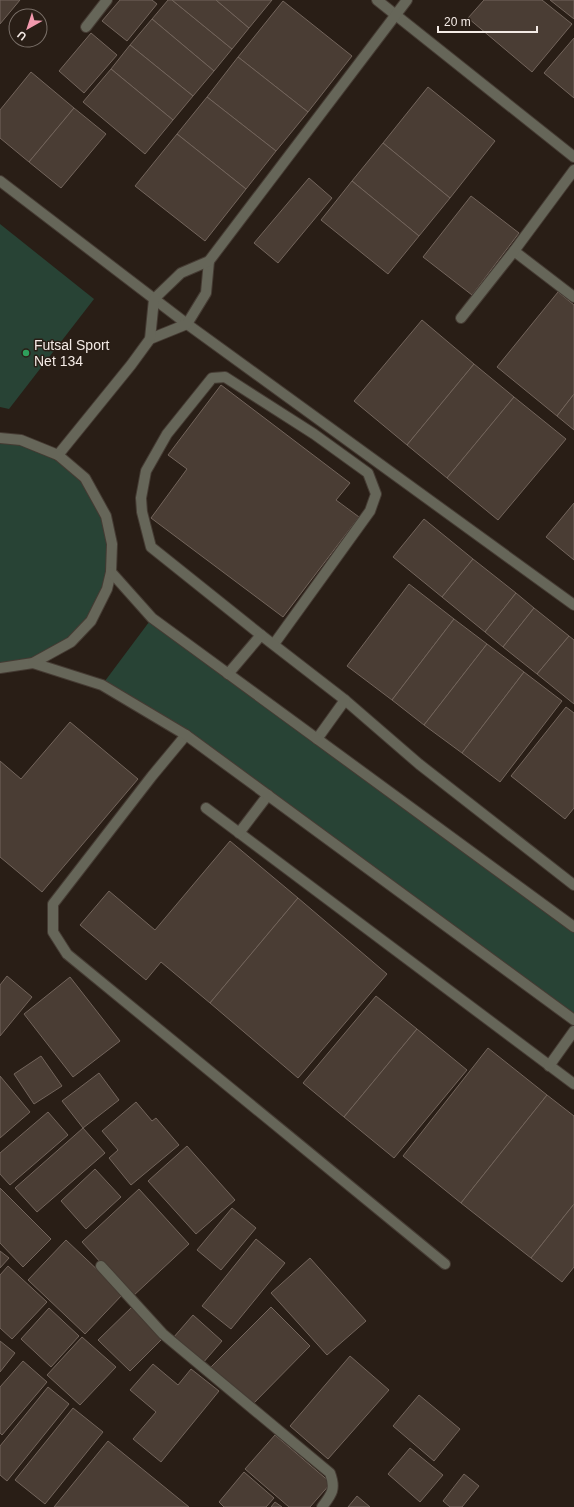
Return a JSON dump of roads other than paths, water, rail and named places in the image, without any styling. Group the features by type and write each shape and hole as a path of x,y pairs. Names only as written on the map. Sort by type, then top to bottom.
{"street":[{"path":"86,27 107,0"},
{"path":"377,0 574,157"},
{"path":"58,455 131,365 150,339 154,298 181,273 209,261 407,0"},
{"path":"461,318 514,251 574,170"},
{"path":"0,181 187,324 574,605"},
{"path":"514,251 574,297"},
{"path":"150,339 187,324 206,293 209,261"},
{"path":"274,644 370,512 376,494 368,473 314,434 225,377 212,378 167,434 146,471 141,498 142,512 151,546 260,635 274,644 345,700 419,764 574,885"},
{"path":"0,438 21,440 58,455 85,478 106,516 112,544 111,572 107,589 91,621 71,642 33,663 0,668"},
{"path":"111,572 152,618 574,927"},
{"path":"228,674 260,635"},
{"path":"33,663 102,685 186,735 574,1020"},
{"path":"317,739 345,700"},
{"path":"186,735 152,776 53,904 53,932 67,954 445,1264"},
{"path":"239,833 268,795"},
{"path":"206,808 574,1084"},
{"path":"549,1066 574,1031"},
{"path":"101,1266 163,1334 330,1473 334,1484 331,1496 322,1507"}],"place":[{"name":"Futsal Sport Net 134","path":"26,353"}]}
